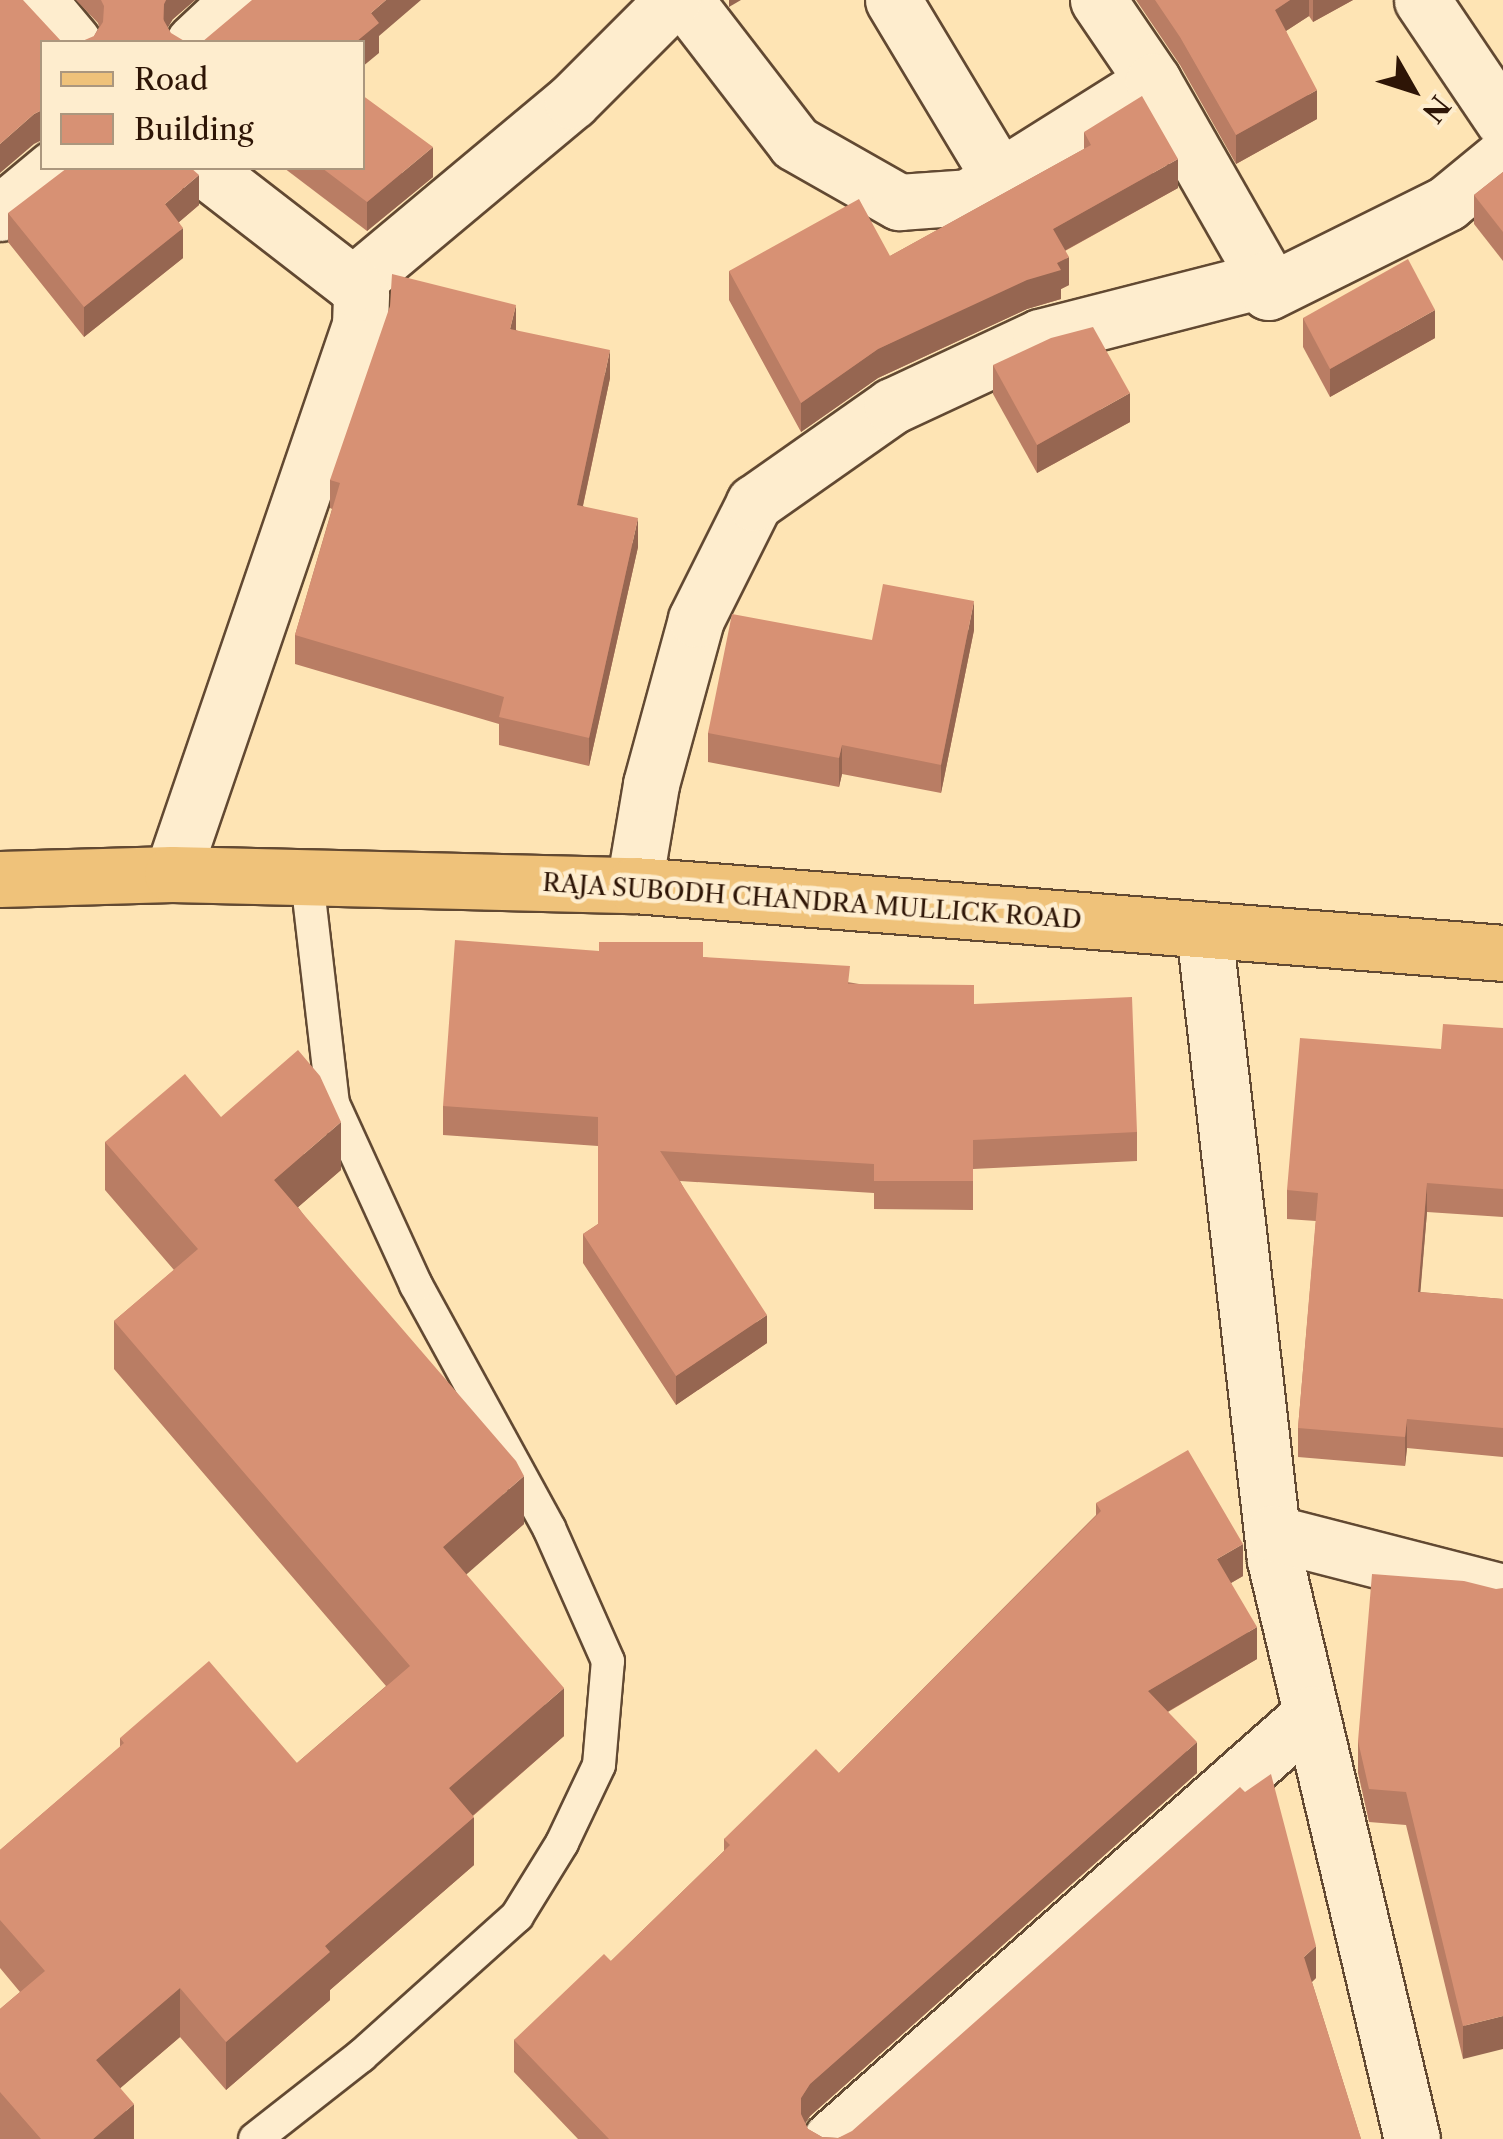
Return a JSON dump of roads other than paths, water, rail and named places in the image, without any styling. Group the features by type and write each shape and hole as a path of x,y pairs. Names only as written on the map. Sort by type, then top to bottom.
{"main road":[{"name":"RAJA SUBODH CHANDRA MULLICK ROAD","path":"0,879 172,874 634,885 1503,953"}],"street":[{"path":"38,0 70,40"},
{"path":"196,40 239,0"},
{"path":"353,284 572,101 673,0"},
{"path":"686,0 795,143 898,202 968,197 1001,180 1153,81"},
{"path":"892,0 1001,180"},
{"path":"1098,0 1153,81 1266,279 1268,292 1448,203 1503,156"},
{"path":"1422,0 1503,120"},
{"path":"0,213 52,170"},
{"path":"172,874 360,324 361,293 353,284 207,170"},
{"path":"634,885 651,784 696,619 754,504 892,406 1040,337 1266,279"},
{"path":"1204,930 1273,1534 1311,1714 1412,2139"},
{"path":"1273,1534 1503,1592"},
{"path":"831,2139 1311,1714"}],"lane":[{"path":"256,2139 361,2056 517,1916 562,1843 598,1764 608,1661 549,1528 416,1285 333,1104 306,878"}]}
